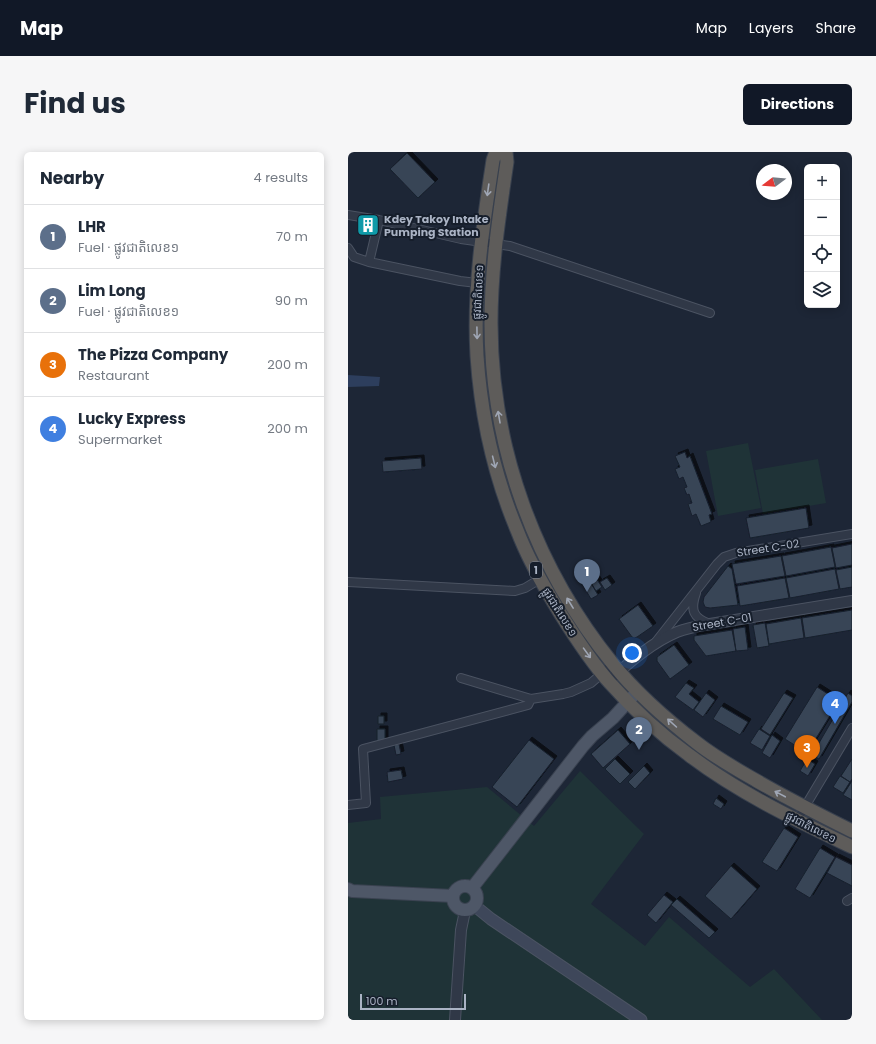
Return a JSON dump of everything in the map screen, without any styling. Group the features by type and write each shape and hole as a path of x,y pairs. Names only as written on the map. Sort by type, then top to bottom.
{"highway":[{"name":"ផ្លូវជាតិលេខ១","path":"496,152 493,160 481,242 477,283 477,356 483,409 491,450 500,483 517,531 540,579 584,650 605,678 628,702 666,736 704,766 751,795 796,820 852,847"},
{"name":"ផ្លូវជាតិលេខ១","path":"506,152 507,162 495,244 492,292 492,356 495,390 505,446 513,476 531,526 552,572 596,642 616,668 638,692 675,726 728,765 804,807 852,831"}],"main road":[{"path":"472,888 583,746 638,692"},
{"path":"470,908 477,902 476,891 468,886 460,887 455,891 453,896 454,904 457,908 470,908 490,919 641,1020"},
{"path":"349,891 453,896"}],"street":[{"path":"348,215 379,220 461,239 510,246 710,312"},
{"path":"370,262 379,220"},
{"path":"348,248 354,256 370,262 460,281 477,283"},
{"name":"Street C-02","path":"653,645 724,557 730,554 852,534"},
{"path":"348,582 515,591 540,579"},
{"path":"697,589 693,601 693,608 701,620 710,624"},
{"name":"Street C-01","path":"605,678 616,668 653,645 677,632 689,628 852,601"},
{"path":"461,678 531,699 571,692 605,678"},
{"path":"348,805 366,803 363,749 528,705 531,699"},
{"path":"796,820 852,728"},
{"path":"455,1020 461,930 470,908"}],"green space":[{"path":"748,443 761,508 718,516 706,451"},
{"path":"818,459 826,503 763,514 755,470"},
{"path":"580,771 644,834 591,904 645,946 669,917 750,987 774,969 822,1020 348,1020 348,823 381,819 380,797 487,787 534,826"}],"water":[{"path":"348,375 380,377 379,386 348,387"}],"building":[{"path":"407,153 435,182 418,198 390,169"},
{"name":"Kdey Takoy Intake Pumping Station","path":"365,218 373,221 370,232 362,230"},
{"path":"685,452 687,458 690,456 712,514 709,515 711,522 701,526 696,514 692,516 688,504 692,503 689,494 687,495 684,488 687,487 683,477 679,479 675,469 680,467 675,456"},
{"path":"421,458 422,469 383,472 382,461"},
{"path":"806,508 809,528 750,538 746,518"},
{"path":"852,544 852,565 836,568 832,548"},
{"path":"831,547 835,567 786,576 782,556"},
{"path":"781,556 785,576 736,584 732,564"},
{"path":"728,566 732,569 738,605 710,608 705,607 703,602 704,597"},
{"path":"852,567 852,587 840,589 836,570"},
{"path":"835,569 839,589 790,598 786,578"},
{"path":"586,575 598,595 591,599 579,579"},
{"path":"596,578 602,587 596,591 590,581"},
{"path":"607,578 612,585 605,590 600,582"},
{"path":"785,578 789,598 740,606 737,586"},
{"path":"638,605 653,626 634,638 619,619"},
{"path":"852,610 852,630 805,638 802,618"},
{"path":"801,618 804,638 769,644 766,624"},
{"path":"765,623 769,646 757,648 753,625"},
{"path":"745,627 748,650 736,651 733,629"},
{"path":"732,630 736,651 706,656 694,640 694,636"},
{"path":"674,645 689,665 670,679 657,661 657,657"},
{"path":"686,683 694,688 689,694 699,702 693,710 675,697"},
{"path":"817,687 839,701 807,753 785,739"},
{"path":"706,693 715,700 703,717 694,710"},
{"path":"784,693 793,698 770,735 761,729"},
{"path":"848,693 852,696 852,702 819,759 812,755"},
{"path":"721,706 748,722 740,735 713,719"},
{"path":"378,716 384,716 384,724 378,724"},
{"path":"377,729 385,729 385,742 377,742"},
{"path":"759,729 770,736 762,750 750,743"},
{"path":"618,730 630,744 603,768 591,754"},
{"path":"772,735 780,741 770,758 762,753"},
{"path":"529,740 554,759 517,807 492,787"},
{"path":"399,744 401,754 396,755 394,745"},
{"path":"615,759 630,774 620,784 605,769"},
{"path":"807,759 815,764 808,776 800,771"},
{"path":"852,759 852,779 850,782 841,776"},
{"path":"644,766 650,773 635,789 628,782"},
{"path":"401,770 403,779 388,782 387,772"},
{"path":"840,776 850,782 843,793 833,787"},
{"path":"852,781 852,800 843,795"},
{"path":"716,798 724,804 721,809 713,804"},
{"path":"784,828 798,837 777,871 762,862"},
{"path":"820,848 835,857 810,898 795,889"},
{"path":"836,857 852,865 852,886 827,873"},
{"path":"731,866 757,889 731,919 705,896"},
{"path":"664,895 673,902 656,923 647,915"},
{"path":"677,899 715,932 709,938 671,905"}],"place":[{"name":"Kdey Takoy Intake Pumping Station","path":"368,225"},
{"name":"LHR","path":"587,592"},
{"name":"Lucky Express","path":"835,724"},
{"name":"Lim Long","path":"639,750"},
{"name":"The Pizza Company","path":"807,768"}]}
